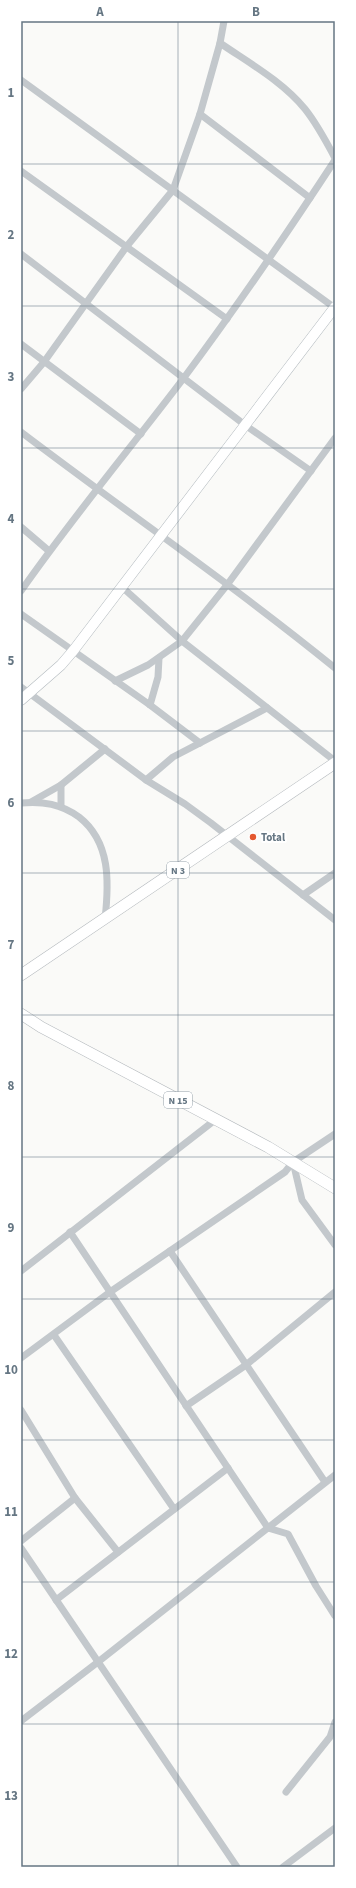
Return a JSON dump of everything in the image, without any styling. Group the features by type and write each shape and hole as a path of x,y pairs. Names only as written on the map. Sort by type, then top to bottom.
{"main road":[{"path":"21,700 30,694 73,651 335,308"},
{"name":"N 3","path":"21,975 105,920 335,762"},
{"name":"N 15","path":"21,1014 41,1027 293,1162 335,1188"}],"street":[{"path":"21,389 44,362 127,246 173,190 200,114 220,43 224,21"},
{"path":"21,591 49,551 141,434 227,319 270,259 335,159 318,126 293,96 275,80 220,43"},
{"path":"21,80 270,259 335,308"},
{"path":"200,114 310,198"},
{"path":"21,170 227,319"},
{"path":"21,254 245,426 311,471"},
{"path":"21,344 141,434"},
{"path":"21,432 98,490 162,535 335,668"},
{"path":"115,681 159,658 182,641 227,585 335,438"},
{"path":"21,527 49,551"},
{"path":"122,587 182,641 335,762"},
{"path":"21,614 150,704 200,743"},
{"path":"150,704 158,676 159,658"},
{"path":"21,687 146,780 185,804 335,920"},
{"path":"146,780 173,757 267,708"},
{"path":"30,802 61,785 105,749"},
{"path":"61,785 61,806"},
{"path":"21,803 30,802 61,806 92,828 99,841 106,867 108,888 105,920"},
{"path":"303,895 335,873"},
{"path":"21,1270 214,1120"},
{"path":"21,1358 110,1292 285,1172 293,1162 335,1134"},
{"path":"293,1162 302,1200 335,1245"},
{"path":"70,1232 268,1528 288,1534 316,1586 335,1616"},
{"path":"170,1251 326,1482"},
{"path":"186,1406 246,1365 335,1292"},
{"path":"54,1335 174,1509"},
{"path":"21,1410 76,1498 118,1552"},
{"path":"56,1600 228,1468"},
{"path":"21,1720 98,1662 335,1475"},
{"path":"21,1541 76,1498"},
{"path":"21,1548 237,1867"},
{"path":"286,1792 330,1737 335,1722"},
{"path":"283,1867 335,1828"}],"place":[{"name":"Total","path":"253,837"}]}
